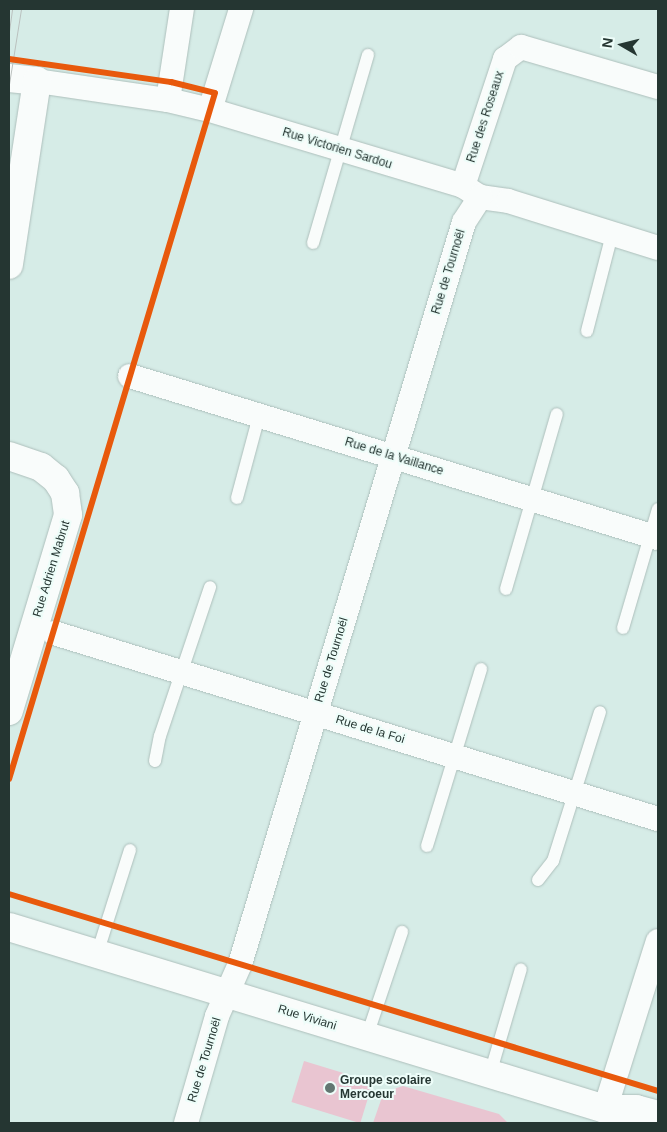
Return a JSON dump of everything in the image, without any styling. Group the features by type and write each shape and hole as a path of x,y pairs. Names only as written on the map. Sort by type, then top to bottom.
{"street":[{"path":"168,100 182,9"},
{"path":"210,110 241,9"},
{"name":"Rue des Roseaux","path":"471,192 505,59 521,47 658,87"},
{"name":"Rue Victorien Sardou","path":"9,78 168,100 210,110 471,192 508,201 658,248"},
{"path":"9,265 37,81"},
{"name":"Rue de Tournoël","path":"186,1123 217,1016 229,993 316,714 464,222 471,192"},
{"name":"Rue de la Vaillance","path":"130,376 654,537"},
{"name":"Rue Adrien Mabrut","path":"9,456 41,467 56,478 65,492 68,514 9,711"},
{"name":"Rue de la Foi","path":"54,633 658,819"},
{"name":"Rue Viviani","path":"9,927 490,1074 615,1116 636,1109 658,1115"},
{"path":"615,1116 658,942"}],"lane":[{"path":"314,243 368,54"},
{"path":"586,331 612,234"},
{"path":"506,588 557,414"},
{"path":"236,498 259,416"},
{"path":"623,628 654,537 658,509"},
{"path":"155,761 181,672 210,587"},
{"path":"427,846 481,669"},
{"path":"538,880 553,861 600,712"},
{"path":"97,954 130,850"},
{"path":"367,1036 402,932"},
{"path":"490,1074 521,970"}],"shaded area":[{"path":"304,1061 373,1082 360,1123 291,1102"},
{"path":"403,1086 499,1114 508,1123 373,1123 382,1097 387,1091"}],"tram line":[{"path":"9,31 12,9"},
{"path":"9,84 21,9"}],"cycle path":[{"path":"9,59 171,82 215,93 9,779"},
{"path":"9,894 658,1091"}],"place":[{"name":"Groupe scolaire Mercoeur","path":"330,1088"}]}
